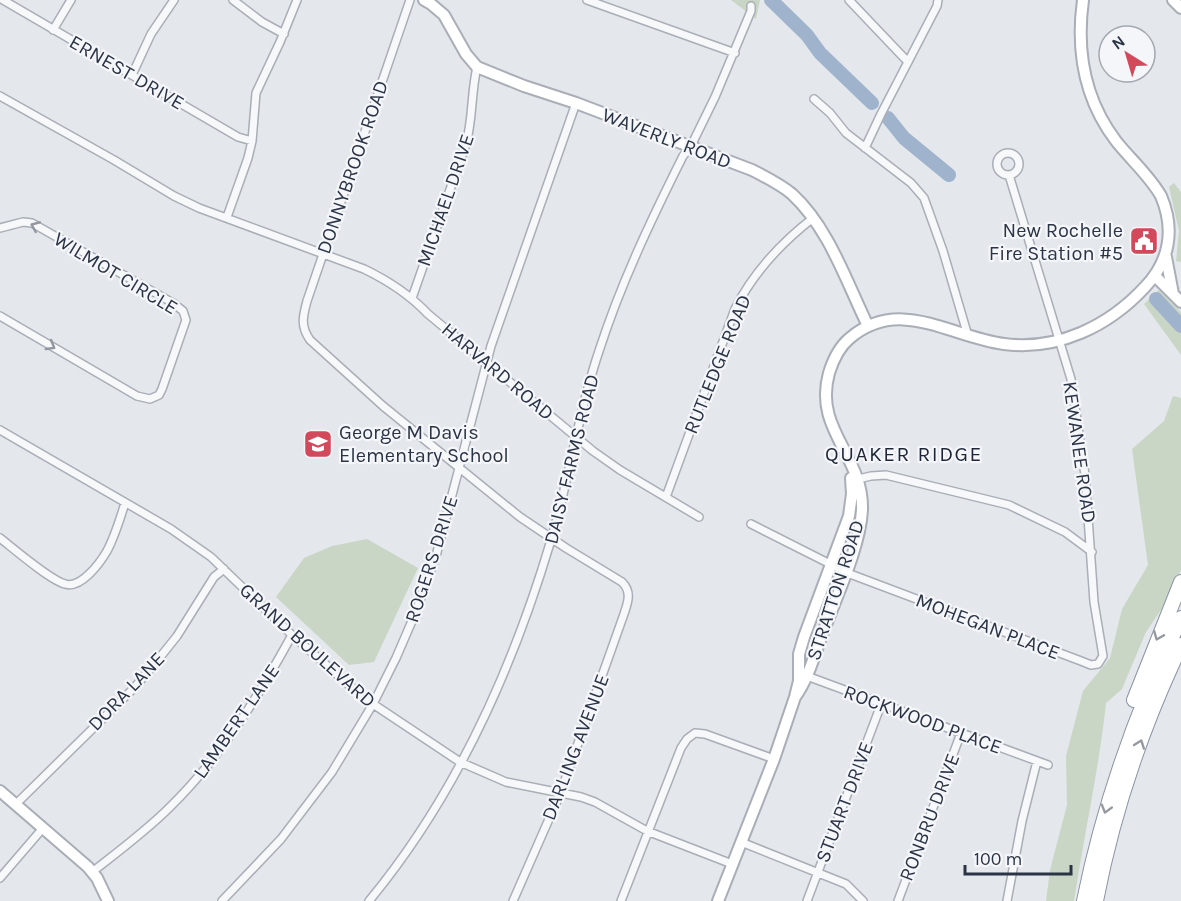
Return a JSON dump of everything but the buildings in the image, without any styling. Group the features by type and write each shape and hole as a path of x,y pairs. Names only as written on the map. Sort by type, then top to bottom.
{"highway":[{"path":"1084,901 1127,719 1149,658 1181,582"},
{"path":"1115,776 1151,681 1181,618"},
{"path":"1096,901 1129,773 1181,645"}],"street":[{"name":"ERNEST DRIVE","path":"3,0 238,136 252,141"},
{"path":"53,30 71,0"},
{"path":"132,75 152,34 174,0"},
{"path":"233,0 262,22 284,34"},
{"path":"227,217 252,141 256,93 284,34 297,0"},
{"name":"DONNYBROOK ROAD","path":"410,0 322,253 302,317 303,328 310,340 383,406 459,468"},
{"path":"424,0 444,15 466,54 477,67"},
{"path":"587,0 735,53"},
{"path":"849,0 908,62"},
{"path":"865,148 938,0"},
{"name":"STRATTON ROAD","path":"718,901 774,759 802,674 845,572 858,534 862,508 855,479 829,419 825,400 825,387 830,369 841,348 849,339 868,326 882,321 913,319 1002,344 1022,346 1060,340 1101,325 1137,296 1155,276 1166,254 1169,229 1166,208 1161,196 1109,131 1095,106 1087,85 1080,40 1083,0"},
{"path":"1173,0 1181,8"},
{"name":"DAISY FARMS ROAD","path":"369,901 404,855 441,796 489,707 531,603 552,538 598,353 620,290 648,226 682,156 691,146 735,53 751,6"},
{"name":"WAVERLY ROAD","path":"477,67 691,146 753,170 775,182 791,194 813,218 829,245 868,326"},
{"name":"MICHAEL DRIVE","path":"412,298 466,144 477,67"},
{"name":"HARVARD ROAD","path":"0,96 174,196 364,269 387,281 412,298 576,437 620,470 699,517"},
{"path":"814,99 830,113 846,133 911,183 924,198 943,251 968,336"},
{"name":"ROGERS DRIVE","path":"222,901 281,839 332,772 373,704 415,614 436,556 490,346 576,103"},
{"name":"KEWANEE ROAD","path":"1008,175 1071,379 1079,423 1092,552 1094,602 1099,631"},
{"name":"RUTLEDGE ROAD","path":"666,496 735,309 758,272 778,249 813,218"},
{"name":"WILMOT CIRCLE","path":"0,228 23,222 32,223 173,303 183,311 186,320 162,389 159,395 150,399 137,396 0,316"},
{"path":"1166,254 1174,295"},
{"path":"1155,276 1174,295"},
{"path":"1137,296 1158,289 1174,295"},
{"name":"GRAND BOULEVARD","path":"0,430 171,529 224,569 292,635 373,704 460,762 506,782 581,797 595,802 647,831 732,864"},
{"path":"459,468 520,517 552,538"},
{"path":"855,479 886,475 1009,505 1065,532 1092,552"},
{"name":"STRATTON ROAD","path":"802,674 799,654 849,516 855,479"},
{"path":"0,538 56,580 72,585 81,581 108,550 125,503"},
{"path":"751,524 845,572"},
{"name":"DARLING AVENUE","path":"513,901 560,794 629,596 622,582 552,538"},
{"name":"DORA LANE","path":"16,804 134,688 158,661 193,612 214,577 224,569"},
{"name":"MOHEGAN PLACE","path":"845,572 1091,665 1098,664 1103,656 1099,631"},
{"name":"LAMBERT LANE","path":"92,872 154,821 193,783 224,745 249,708 292,635"},
{"name":"ROCKWOOD PLACE","path":"802,674 1048,765"},
{"name":"STUART DRIVE","path":"807,901 882,702"},
{"path":"621,901 647,831 681,748 687,739 695,733 705,734 774,759"},
{"name":"RONBRU DRIVE","path":"898,901 961,733"},
{"path":"1007,901 1022,821 1037,761"},
{"path":"0,791 92,872 108,901"},
{"path":"0,878 43,828"},
{"path":"741,842 846,884 863,901"}],"green space":[{"path":"731,0 760,0 756,19"},
{"path":"1174,183 1181,192 1181,262 1176,261 1179,231 1169,187"},
{"path":"1159,290 1181,312 1181,355 1144,304"},
{"path":"1173,396 1181,398 1181,570 1169,598 1146,632 1122,689 1106,703 1074,901 1046,901 1050,870 1067,805 1066,756 1083,691 1110,658 1122,609 1148,565 1132,449 1164,421"},
{"path":"367,539 418,568 374,662 349,665 276,597 304,558 332,546"}],"waterway":[{"path":"771,0 807,35 820,53 872,103"},
{"path":"888,118 904,138 949,175"},
{"path":"1156,299 1181,326"}],"place":[{"name":"New Rochelle Fire Station #5","path":"1144,241"},
{"name":"George M Davis Elementary School","path":"318,444"}],"district":[{"name":"QUAKER RIDGE","path":"904,454"}]}
